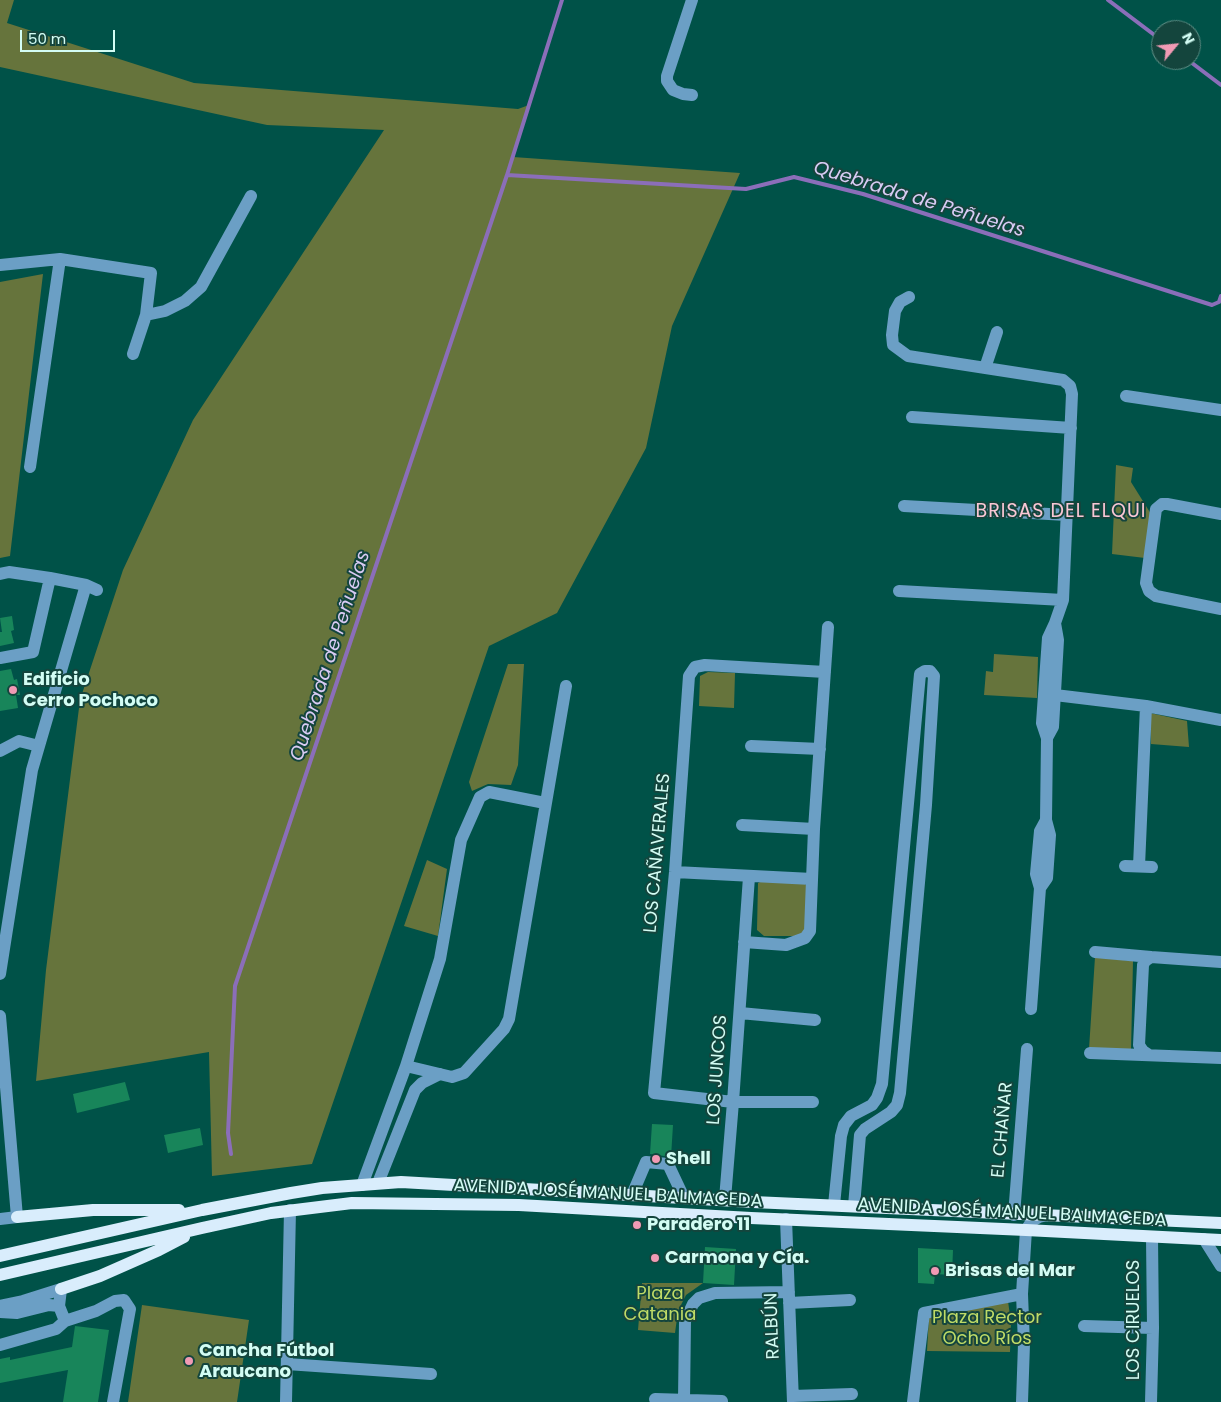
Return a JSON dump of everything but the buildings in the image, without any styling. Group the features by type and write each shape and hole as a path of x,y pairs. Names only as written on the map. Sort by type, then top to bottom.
{"main road":[{"name":"AVENIDA JOSÉ MANUEL BALMACEDA","path":"0,1256 202,1210 291,1193 402,1182 684,1198 1221,1224"},
{"name":"AVENIDA JOSÉ MANUEL BALMACEDA","path":"0,1275 202,1228 290,1210 352,1203 474,1204 1221,1240"},
{"path":"17,1217 92,1210 202,1210"},
{"path":"61,1289 100,1276 159,1250 202,1228"}],"street":[{"path":"692,0 667,76 667,80 673,90 692,95"},
{"path":"146,315 165,311 185,300 201,287 251,196"},
{"path":"30,467 60,260"},
{"path":"0,265 60,260 152,273 146,315 133,354"},
{"path":"909,297 900,302 895,312 892,335 893,345 908,356 1063,380 1070,386 1072,394 1064,600 1048,638 1042,723 1047,738 1046,820 1050,835 1047,878 1040,888 1031,1009"},
{"path":"985,368 997,332"},
{"path":"1126,396 1221,410"},
{"path":"912,416 1071,428"},
{"path":"1221,514 1167,504 1162,504 1156,508 1146,583 1149,591 1156,596 1221,609"},
{"path":"904,506 1067,515"},
{"path":"0,574 9,572 50,578 92,588 32,770 0,974"},
{"path":"0,658 34,652 50,578"},
{"path":"899,590 1064,600"},
{"path":"1047,738 1053,727 1058,640 1055,623"},
{"path":"744,942 786,945 805,938 810,931 814,829 828,627"},
{"name":"LOS CAÑAVERALES","path":"733,1102 654,1093 675,872 689,676 695,667 705,665 825,672"},
{"path":"834,1205 841,1136 844,1126 851,1116 872,1105 878,1098 882,1084 920,674 930,671 934,676 926,805 900,1093 897,1104 891,1112 864,1129 860,1134 854,1206"},
{"path":"406,1066 452,1077 464,1074 504,1029 509,1019 566,686"},
{"path":"1055,695 1146,706 1221,720"},
{"path":"1125,866 1146,867 1146,706"},
{"path":"0,751 18,741 39,746"},
{"path":"751,746 820,749"},
{"path":"362,1185 406,1066 440,958 461,840 480,797 489,792 545,803"},
{"path":"908,802 926,805"},
{"path":"742,825 814,829"},
{"path":"675,872 812,879"},
{"name":"LOS JUNCOS","path":"725,1200 749,876"},
{"path":"898,914 916,916"},
{"path":"1095,952 1221,962"},
{"path":"1149,1054 1143,1051 1139,1045 1143,965 1151,957"},
{"path":"740,1013 815,1020"},
{"path":"0,1016 17,1217 0,1219"},
{"path":"886,1037 905,1040"},
{"name":"EL CHAÑAR","path":"1014,1214 1027,1049"},
{"path":"1090,1053 1221,1058"},
{"path":"378,1183 415,1090 422,1082 440,1074"},
{"path":"733,1102 813,1102"},
{"path":"632,1195 646,1162 668,1164 684,1198"},
{"path":"286,1402 290,1210"},
{"path":"1022,1402 1024,1344 1022,1294 1026,1230 1032,1220 1048,1215"},
{"name":"RALBÚN","path":"786,1220 793,1399"},
{"name":"LOS CIRUELOS","path":"1151,1402 1153,1328 1152,1238"},
{"path":"1204,1239 1221,1266"},
{"path":"0,1306 61,1289 58,1306 65,1320"},
{"path":"684,1400 685,1321 693,1304 699,1298 715,1293 850,1300"},
{"path":"913,1402 924,1313 1022,1294"},
{"path":"0,1345 56,1329 65,1320 96,1311 115,1301 124,1300 130,1309 113,1402"},
{"path":"0,1312 17,1313 49,1305 58,1306"},
{"path":"1084,1326 1153,1328"},
{"path":"287,1364 431,1374"},
{"path":"793,1399 852,1394"},
{"path":"655,1399 722,1401"}],"green space":[{"name":"Quebrada de Peñuelas","path":"0,0 14,0 7,23 194,83 518,109 529,105 513,157 740,173 672,326 646,448 557,613 489,646 312,1164 212,1176 209,1052 36,1081 46,970 80,700 123,570 193,420 384,130 267,125 0,67"},
{"path":"43,274 10,556 0,558 0,282"},
{"path":"1116,465 1133,468 1131,482 1151,514 1145,558 1112,554"},
{"path":"994,654 1038,657 1037,698 984,695 986,671 993,672"},
{"path":"508,664 524,664 518,765 511,785 488,784 472,791 469,782"},
{"path":"708,672 735,673 734,708 699,706 700,676"},
{"path":"1150,713 1187,721 1189,747 1151,744"},
{"path":"427,860 447,869 438,936 404,926"},
{"path":"767,879 803,882 808,887 805,930 799,936 764,936 757,930 758,883"},
{"path":"1095,957 1133,961 1131,1051 1089,1049"},
{"name":"Plaza Catania","path":"642,1283 703,1283 686,1295 678,1311 675,1333 638,1330"},
{"name":"Plaza Rector Ocho Ríos","path":"1008,1301 1011,1323 1010,1352 927,1351 929,1316"},
{"name":"Cancha Fútbol Araucano","path":"142,1305 249,1320 237,1402 128,1402"}],"waterway":[{"name":"Quebrada de Peñuelas","path":"507,175 562,0"},
{"path":"1108,0 1151,32"},
{"path":"1201,70 1221,85"},
{"name":"Quebrada de Peñuelas","path":"231,1154 228,1133 235,986 507,175 746,189 794,177 863,194 1212,305 1219,302 1221,296"}],"place":[{"name":"Edificio Cerro Pochoco","path":"13,690"},
{"name":"Shell","path":"656,1159"},
{"name":"Paradero 11","path":"637,1225"},
{"name":"Carmona y Cía.","path":"655,1258"},
{"name":"Brisas del Mar","path":"935,1271"},
{"name":"Cancha Fútbol Araucano","path":"189,1361"}],"district":[{"name":"BRISAS DEL ELQUI","path":"1061,512"}]}
